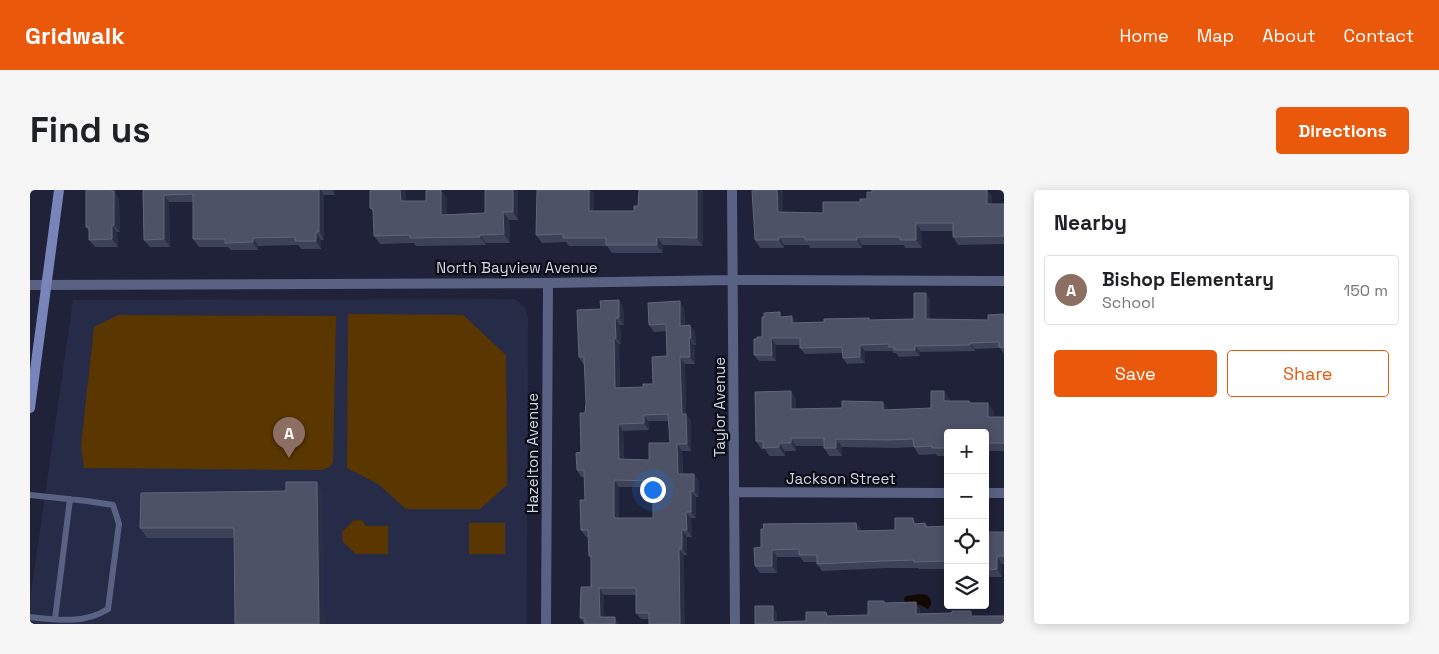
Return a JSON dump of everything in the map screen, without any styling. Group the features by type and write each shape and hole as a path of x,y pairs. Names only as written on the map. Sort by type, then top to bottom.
{"street":[{"path":"30,408 59,190"},
{"name":"Taylor Avenue","path":"732,190 735,624"},
{"name":"North Bayview Avenue","path":"30,285 733,280 1004,281"},
{"name":"Hazelton Avenue","path":"546,624 548,282"},
{"name":"Jackson Street","path":"735,492 944,493"},
{"path":"989,493 1004,493"}],"lane":[{"path":"30,495 113,505 119,524 108,609 99,616 73,621 30,617"},
{"path":"55,620 70,499"}],"shaded area":[{"path":"515,299 524,306 528,318 527,624 30,624 30,599 73,300"},
{"path":"348,314 463,315 506,355 507,485 480,509 406,509 378,484 347,468"},
{"path":"118,315 336,316 333,462 330,467 322,470 84,468 81,446 94,327"},
{"path":"362,520 366,526 388,526 388,554 356,554 343,542 342,532 353,521"},
{"path":"469,523 505,523 505,554 469,554"},
{"path":"927,595 931,600 928,609 920,605 911,606 905,604 904,598 906,596"}],"building":[{"path":"86,190 114,191 112,239 89,240 89,227 86,227"},
{"path":"143,190 319,190 319,232 316,232 316,241 295,241 295,237 253,238 253,242 225,243 225,239 193,239 193,194 164,195 164,239 144,240"},
{"path":"370,190 400,190 401,201 426,201 426,190 441,190 441,215 485,213 485,190 513,190 513,212 503,212 504,234 480,235 480,237 410,238 410,235 374,236 373,209 370,208"},
{"path":"537,190 589,190 589,211 634,211 634,206 638,206 639,190 697,190 697,238 657,237 657,245 606,245 606,238 563,238 563,234 536,235"},
{"path":"777,190 778,212 823,213 823,202 860,202 860,199 867,199 867,192 872,192 872,190 987,190 987,204 1004,204 1004,236 953,237 953,223 916,223 916,240 900,240 900,237 857,237 857,240 805,240 805,237 779,237 779,240 755,240 752,191"},
{"path":"914,293 926,293 926,319 988,320 988,315 1004,314 1004,347 999,347 999,342 970,343 970,345 915,346 915,350 894,350 894,347 889,347 889,344 860,345 860,357 843,358 842,347 800,348 800,338 771,338 772,355 754,355 754,339 762,337 762,317 764,317 764,313 780,312 780,317 792,316 792,323 824,322 824,319 914,319"},
{"path":"619,300 619,318 615,318 616,338 614,338 615,388 643,387 643,384 653,384 652,357 667,356 666,324 649,325 648,303 680,301 680,326 690,325 690,357 680,357 682,414 686,414 687,444 677,444 678,474 694,474 694,491 691,491 691,512 686,512 687,530 682,530 682,549 679,549 680,624 649,624 649,613 636,613 636,588 599,588 600,617 615,617 615,624 585,624 585,618 580,618 581,587 591,587 591,556 589,556 588,530 581,530 580,500 585,500 584,470 577,470 576,453 581,452 580,413 585,413 586,403 584,357 579,357 577,310 601,309 600,301","holes":["668,414 670,443 649,443 649,460 619,459 618,424 644,423 644,415","614,480 653,481 653,518 615,518"]},
{"path":"791,391 791,409 842,408 842,401 883,402 883,410 931,408 931,391 944,391 944,401 988,403 988,417 1004,417 1004,443 989,443 989,429 944,429 944,448 932,448 932,446 914,447 913,439 836,439 836,448 824,448 824,438 791,438 791,443 779,443 779,447 763,448 763,441 756,441 755,392"},
{"path":"286,482 317,482 319,624 235,624 234,528 140,528 141,493 286,491"},
{"path":"895,518 913,518 914,524 925,523 925,527 944,526 944,561 914,562 914,560 817,564 817,555 799,555 799,549 772,550 772,566 755,566 754,548 761,547 761,529 764,529 763,524 856,523 857,531 895,530"},
{"path":"989,532 1004,532 1004,556 997,556 997,569 989,570"},
{"path":"868,601 884,601 884,603 916,602 916,614 971,611 971,616 1004,616 1004,624 755,624 755,606 773,606 773,622 806,621 806,612 826,612 827,616 868,615"}],"place":[{"name":"Bishop Elementary","path":"289,458"}]}
